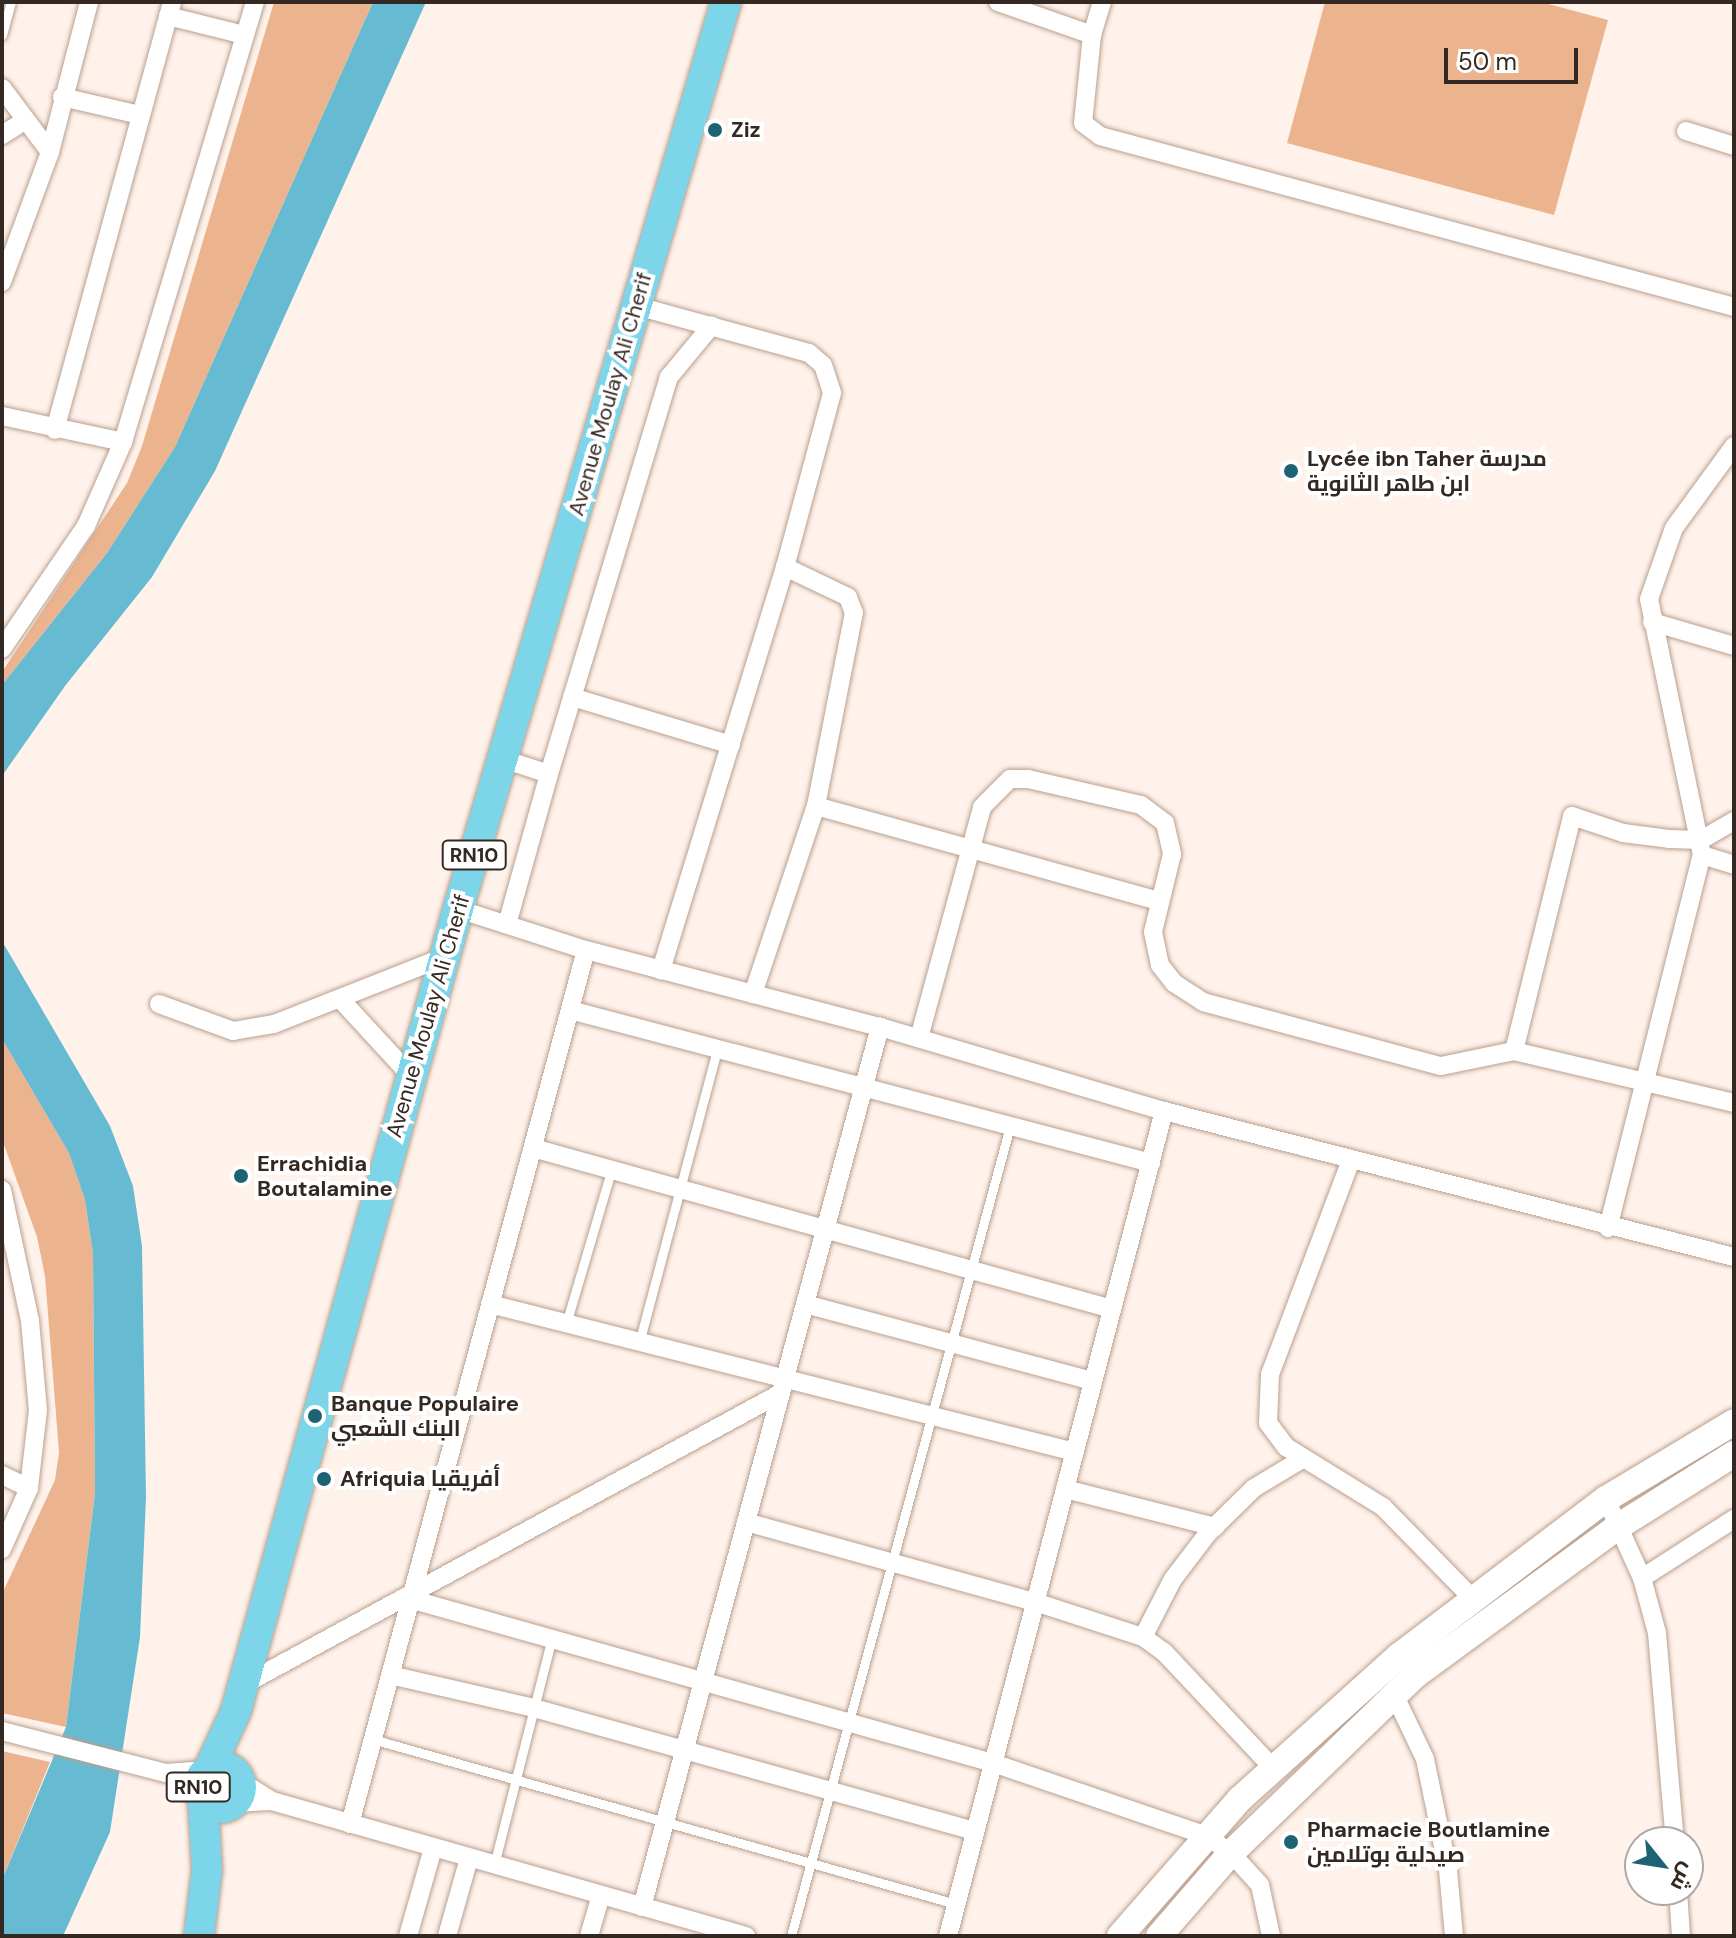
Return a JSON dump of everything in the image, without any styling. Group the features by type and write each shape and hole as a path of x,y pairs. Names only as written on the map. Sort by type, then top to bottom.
{"main road":[{"name":"Avenue Moulay Ali Cherif","path":"239,1698 458,909 726,2"},
{"name":"RN10","path":"199,1936 220,1788 239,1698"}],"street":[{"path":"2,282 6,248 50,152 89,2"},
{"path":"2,649 86,526 123,442 255,2"},
{"path":"998,2 1092,35"},
{"path":"1102,2 1092,35 1083,123 1100,136 1734,307"},
{"path":"55,430 170,9 244,35"},
{"path":"2,88 50,152"},
{"path":"62,97 140,115"},
{"path":"2,135 26,120"},
{"path":"1686,131 1734,146"},
{"path":"637,306 809,353 823,365 832,393 785,567 661,970"},
{"path":"507,924 669,377 712,325"},
{"path":"2,416 55,430 123,442"},
{"path":"1608,1228 1647,1082 1702,848 1649,599 1674,528 1726,470 1734,446"},
{"path":"753,994 816,806 854,613 848,597 785,567"},
{"path":"1652,622 1734,646"},
{"path":"572,697 731,745"},
{"path":"503,759 549,774"},
{"path":"919,1038 982,807 993,791 1010,779 1088,790 1141,805 1165,823 1172,854 1158,901 1153,932 1160,965 1174,983 1203,1002 1441,1066 1514,1051 1734,1103"},
{"path":"816,806 1158,901"},
{"path":"1514,1051 1572,816 1623,833 1702,848 1734,865"},
{"path":"1702,848 1734,821"},
{"path":"458,909 586,950 880,1027 1164,1111 1608,1228 1734,1257"},
{"path":"350,1824 586,950"},
{"path":"159,1004 233,1031 274,1024 342,1001 447,956"},
{"path":"342,1001 411,1076"},
{"path":"570,1010 1151,1163"},
{"path":"642,1907 880,1027"},
{"path":"948,1936 1164,1111"},
{"path":"533,1148 825,1232 1112,1309"},
{"path":"1351,1160 1298,1290 1270,1374 1268,1423 1302,1459 1383,1507 1471,1597"},
{"path":"2,1190 21,1273 38,1410 29,1488 2,1549"},
{"path":"2,1263 21,1273"},
{"path":"490,1304 639,1343 783,1386 932,1413 1075,1452"},
{"path":"805,1304 1093,1381"},
{"path":"239,1698 412,1594 783,1386"},
{"path":"1120,1936 1205,1835 1273,1768 1471,1597 1606,1499 1734,1422"},
{"path":"1159,1936 1231,1853 1394,1694 1619,1526 1734,1454"},
{"path":"1143,1637 1173,1579 1215,1527 1254,1488 1302,1459"},
{"path":"2,1475 29,1488"},
{"path":"1065,1489 1215,1527"},
{"path":"1606,1499 1642,1578 1657,1633 1674,1826"},
{"path":"1642,1578 1734,1519"},
{"path":"746,1522 1035,1602 1143,1637 1164,1652 1273,1768"},
{"path":"412,1594 993,1763 1205,1835 1231,1853 1260,1885 1271,1936"},
{"path":"390,1675 534,1708 829,1793 975,1831"},
{"path":"1394,1694 1425,1759 1448,1870 1454,1936"},
{"path":"2,1731 272,1801 746,1936"},
{"path":"408,1936 433,1848"},
{"path":"447,1936 469,1858"},
{"path":"589,1936 601,1895"},
{"path":"1679,1906 1681,1936"}],"lane":[{"path":"2,35 11,2"},
{"path":"639,1343 717,1049"},
{"path":"791,1936 1010,1126"},
{"path":"566,1324 611,1171"},
{"path":"494,1865 552,1637"},
{"path":"372,1739 956,1904"}],"shaded area":[{"path":"274,2 373,2 175,447 107,553 2,685 2,672 127,483 142,446"},
{"path":"1325,2 1541,2 1608,20 1554,215 1287,143"},
{"path":"2,1039 69,1153 85,1200 93,1254 95,1493 66,1727 2,1713 2,1594 55,1480 59,1452 45,1276 37,1237 2,1139"},
{"path":"2,1751 50,1762 2,1880"}],"water":[{"path":"373,2 426,2 215,471 152,577 65,686 2,776 2,685 107,553 175,447"},
{"path":"2,941 110,1126 133,1186 142,1246 146,1497 140,1637 110,1832 63,1936 2,1936 2,1880 66,1727 95,1493 93,1254 85,1200 69,1153 2,1039"}],"place":[{"name":"Ziz","path":"715,130"},
{"name":"Lycée ibn Taher مدرسة ابن طاهر الثانوية","path":"1291,471"},
{"name":"Errachidia Boutalamine","path":"241,1176"},
{"name":"Banque Populaire البنك الشعبي","path":"315,1416"},
{"name":"Afriquia أفريقيا","path":"324,1479"},
{"name":"Pharmacie Boutlamine صيدلية بوتلامين","path":"1291,1842"}]}
